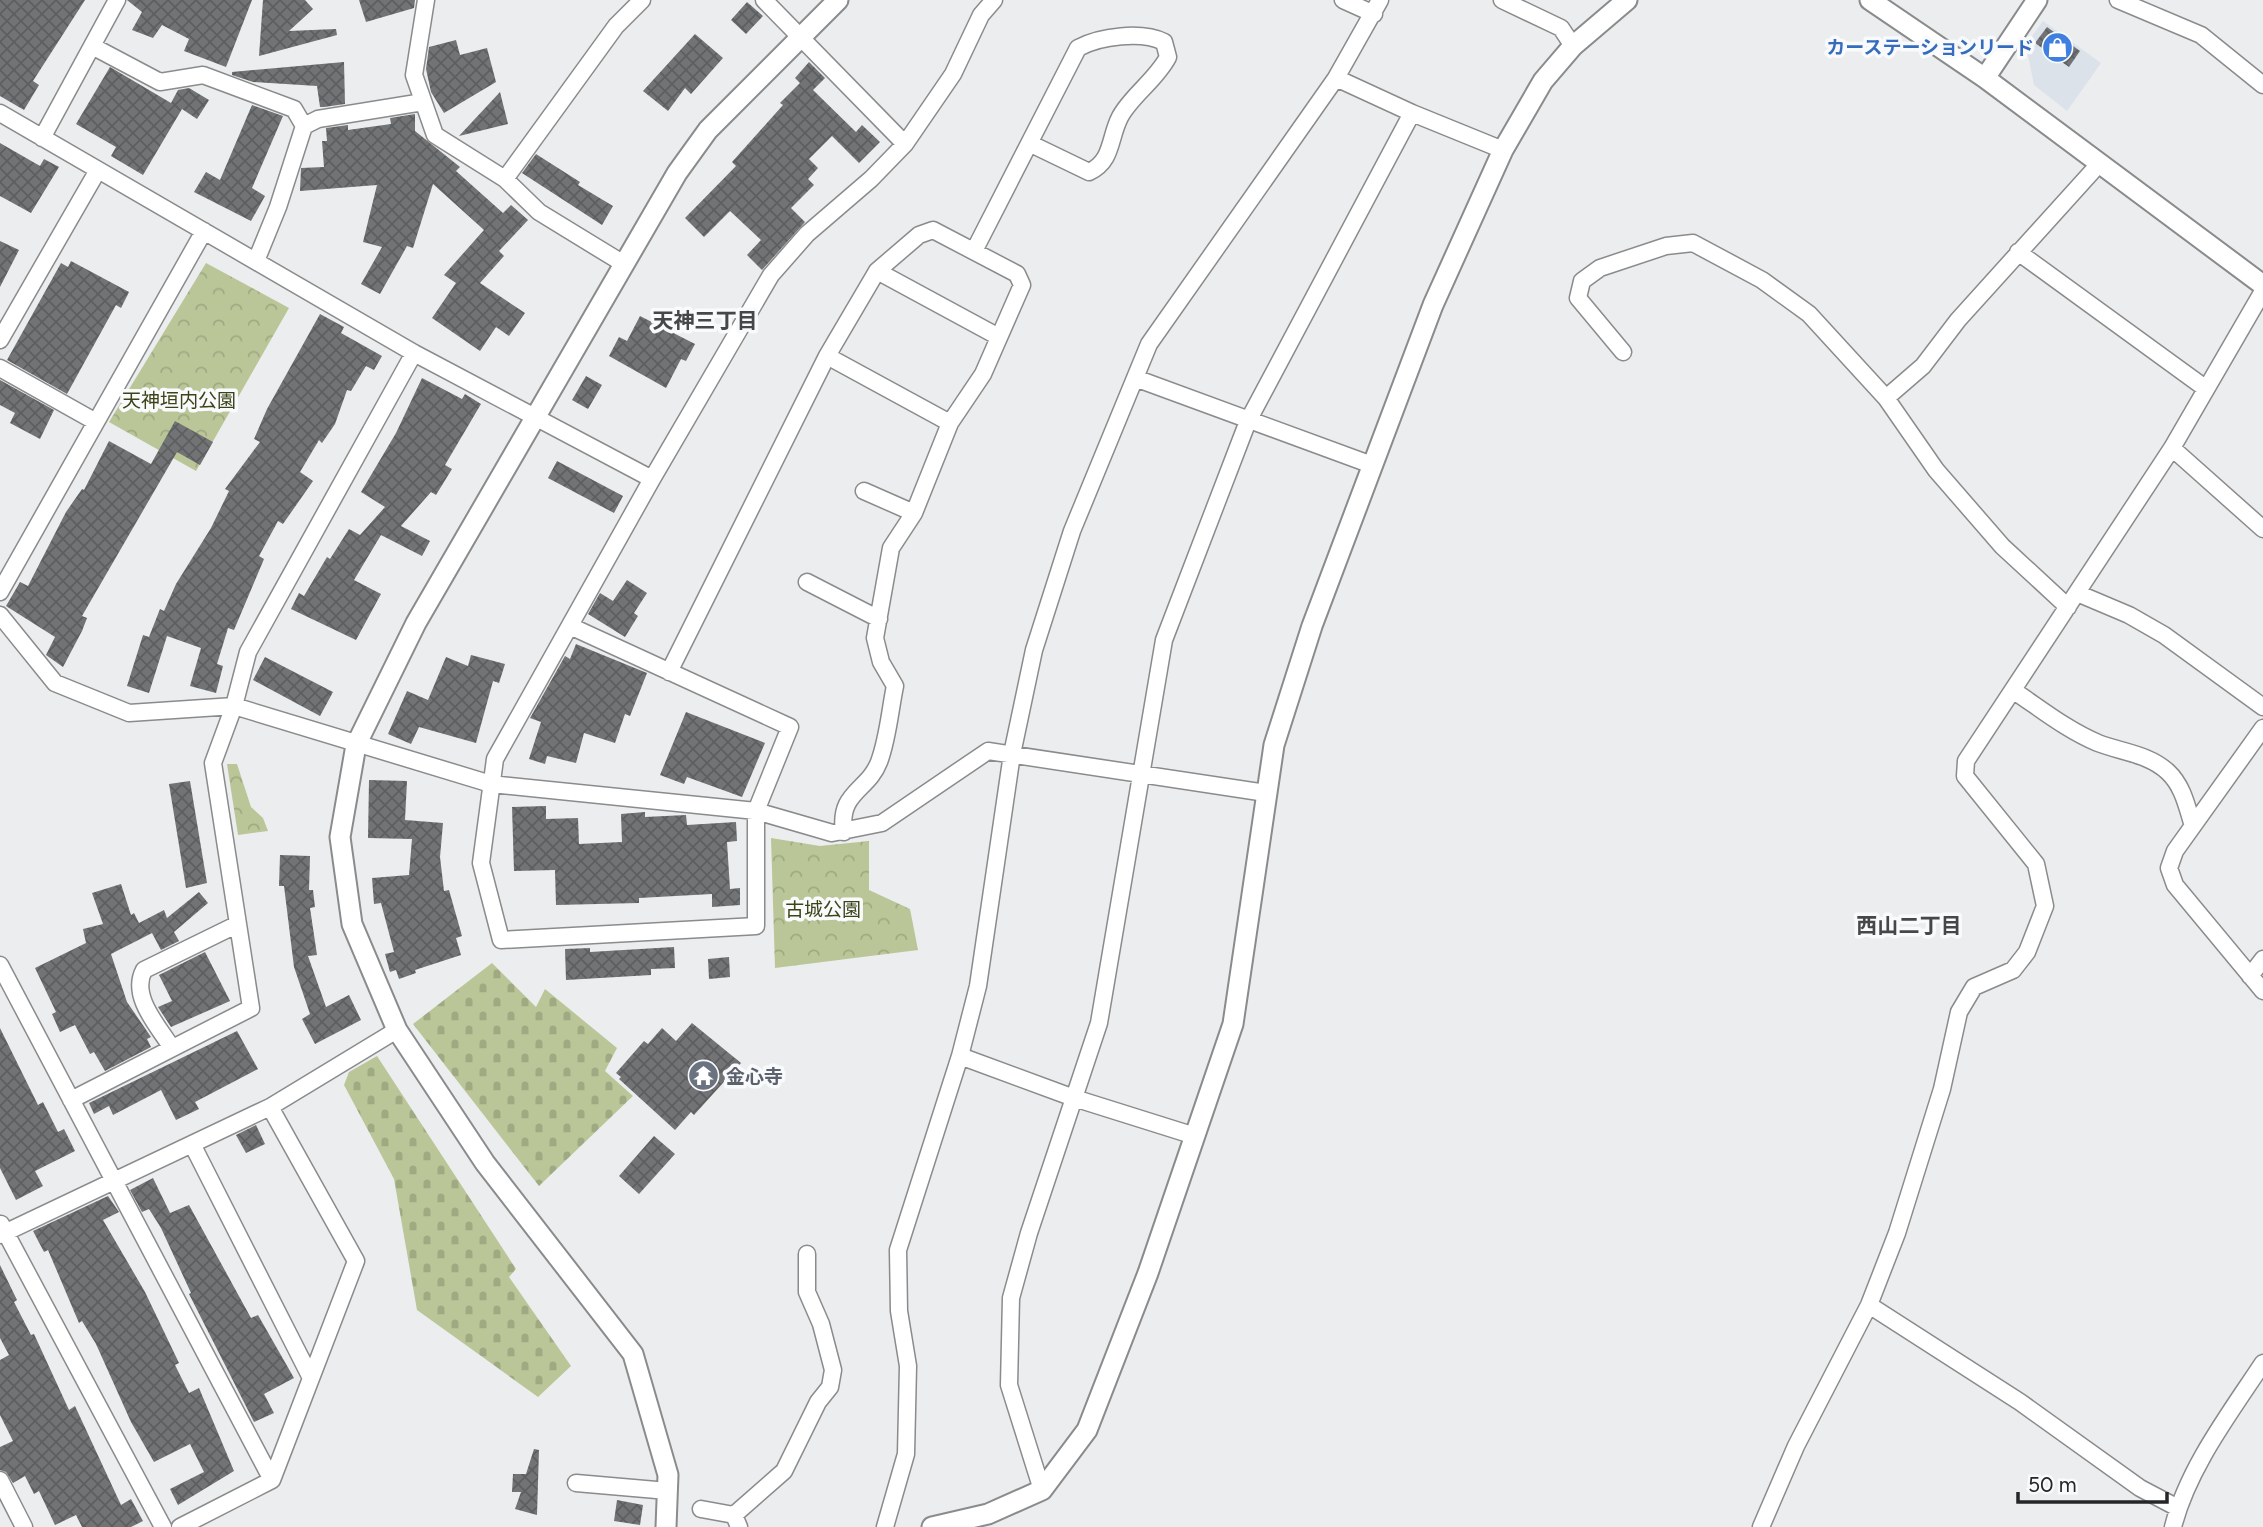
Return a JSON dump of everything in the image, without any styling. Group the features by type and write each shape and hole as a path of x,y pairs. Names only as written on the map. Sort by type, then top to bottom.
{"street":[{"path":"42,138 117,0"},
{"path":"426,0 414,75 435,135 505,179 539,212 624,264"},
{"path":"505,179 616,26 642,0"},
{"path":"764,0 905,144"},
{"path":"666,1527 668,1475 633,1354 485,1163 397,1030 352,924 340,837 356,745 416,623 677,173 708,130 838,0"},
{"path":"570,626 790,727 756,811 757,926 501,940 481,863 495,759 652,479 771,275 807,234 871,179 905,144 953,74 981,15 994,0"},
{"path":"885,1527 906,1454 908,1366 899,1311 898,1250 960,1056 978,986 1012,754 1034,650 1068,544 1149,344 1336,78 1377,7 1343,0"},
{"path":"932,1527 988,1514 1042,1490 1087,1430 1148,1273 1233,1024 1274,745 1312,626 1372,465 1433,306 1503,150 1543,81 1573,46 1627,0"},
{"path":"1870,0 1985,78 2263,285"},
{"path":"1985,78 2037,0"},
{"path":"2118,0 2201,35 2263,85"},
{"path":"1509,2 1561,28 1573,46"},
{"path":"974,251 1078,48 1089,42 1150,35 1164,42 1168,57 1159,74 1120,117 1114,140 1101,166 1089,172 1031,144"},
{"path":"92,46 160,82 203,75 293,109 304,126"},
{"path":"1336,78 1503,150"},
{"path":"256,261 278,206 304,126 318,119 423,102"},
{"path":"0,113 414,353 652,479"},
{"path":"1042,1490 1009,1385 1011,1298 1029,1233 1099,1023 1164,640 1248,421 1412,113"},
{"path":"1886,398 1923,366 1958,320 2099,164"},
{"path":"0,340 98,170"},
{"path":"669,672 827,356 877,271 919,234 933,230 1017,274 1022,285 997,336 983,374 950,423 914,513 891,548 875,638 881,662 895,686 878,764 847,803 841,816 844,832"},
{"path":"0,593 204,231"},
{"path":"1623,352 1577,298 1582,281 1600,268 1666,246 1693,243 1762,280 1810,314 1886,398 1936,470 2027,571 2073,600 2129,614 2164,635 2263,707"},
{"path":"2018,252 2205,388"},
{"path":"877,271 997,336"},
{"path":"1761,1527 1797,1446 1869,1305 1897,1233 1938,1102 1959,1012 1973,987 2014,970 2027,952 2045,906 2043,886 2036,864 1965,776 1966,761 2172,448 2263,291"},
{"path":"71,1100 251,1008 213,763 234,706 248,652 414,353"},
{"path":"827,356 950,423"},
{"path":"0,368 96,422"},
{"path":"1135,379 1372,465"},
{"path":"2172,448 2263,529"},
{"path":"864,491 914,513"},
{"path":"807,582 878,619"},
{"path":"0,615 55,683 129,713 234,706 491,784 756,811 807,827 844,832 882,823 988,751 1266,793"},
{"path":"2014,691 2061,723 2097,742 2146,757 2168,772 2181,789 2193,826"},
{"path":"2263,728 2175,851 2169,868 2175,885 2263,991"},
{"path":"172,1048 139,993 139,980 144,970 238,925"},
{"path":"2250,976 2263,959"},
{"path":"0,965 272,1480"},
{"path":"163,1527 2,1230 113,1182 270,1107 397,1030"},
{"path":"960,1056 1074,1098 1195,1136"},
{"path":"180,1527 272,1480 356,1261 270,1107"},
{"path":"192,1144 311,1378"},
{"path":"701,1509 737,1521 784,1471 818,1402 830,1387 833,1370 821,1324 807,1292 807,1254"},
{"path":"1869,1305 2020,1402 2140,1488 2178,1507"},
{"path":"2173,1527 2178,1507 2214,1438 2263,1363"},
{"path":"0,1480 24,1527"},
{"path":"576,1483 668,1491"}],"shaded area":[{"path":"2043,21 2101,63 2067,111 2034,85 2026,45"}],"green space":[{"name":"天神垣内公園","path":"206,263 289,308 196,471 109,422"},
{"path":"227,764 237,764 251,807 263,818 268,831 238,835"},
{"name":"古城公園","path":"771,838 820,846 869,841 869,890 910,909 918,950 775,968"},
{"path":"492,963 536,1007 545,989 617,1048 605,1071 633,1096 539,1186 413,1024"},
{"path":"377,1056 516,1269 509,1277 571,1366 538,1397 417,1310 394,1179 344,1085 349,1072"}],"building":[{"path":"0,0 85,0 33,81 39,85 24,110 0,96"},
{"path":"127,0 252,0 226,67 184,51 189,39 162,25 153,38 132,30 142,12"},
{"path":"263,0 305,0 313,9 289,31 336,29 337,35 259,56"},
{"path":"359,0 415,0 414,8 366,22"},
{"path":"747,2 763,16 746,34 731,20"},
{"path":"2047,27 2080,51 2069,67 2035,43"},
{"path":"695,34 723,58 691,94 685,88 668,111 643,91"},
{"path":"456,40 460,55 487,48 496,82 444,113 431,92 426,69 429,47"},
{"path":"344,62 345,104 324,107 320,107 317,86 253,82 232,75 232,72"},
{"path":"809,62 825,78 813,90 856,132 862,125 880,142 859,163 832,136 809,159 818,168 808,179 814,185 791,208 805,222 762,270 747,255 761,240 730,211 704,237 685,218 736,166 732,162 783,105 780,103 800,83 795,78"},
{"path":"110,67 171,103 178,90 189,88 209,100 197,119 182,109 143,175 111,156 116,147 76,124"},
{"path":"500,92 508,124 459,136"},
{"path":"252,105 283,116 252,188 265,196 251,221 194,192 206,172 220,180"},
{"path":"415,114 415,131 460,167 456,171 503,213 511,205 528,220 499,251 504,256 480,283 525,313 509,336 496,327 480,351 432,318 456,283 444,275 484,230 433,184 413,248 407,246 380,294 361,284 382,247 363,242 377,185 300,191 301,168 324,167 322,141 327,141 326,128 348,125 348,130 391,124 390,118"},
{"path":"0,143 40,166 44,159 59,167 31,213 0,196"},
{"path":"536,154 580,182 578,185 613,206 602,225 522,173"},
{"path":"0,241 19,250 0,287"},
{"path":"71,261 129,292 121,308 116,305 67,394 7,360 61,263 68,267"},
{"path":"320,314 344,327 341,333 382,356 374,370 366,366 351,391 347,390 335,424 322,443 319,440 300,472 313,481 283,524 278,521 259,556 264,559 234,630 228,628 217,664 223,666 216,693 190,686 201,648 167,636 149,693 127,686 143,635 149,637 160,609 164,611 176,584 211,528 229,491 225,489 260,442 254,439 267,409"},
{"path":"640,316 695,344 686,361 681,359 666,388 609,356 619,337 627,341"},
{"path":"586,376 602,385 588,409 572,400"},
{"path":"422,378 462,399 465,394 481,404 445,465 452,469 436,495 431,492 401,526 430,541 422,556 381,535 354,580 381,594 356,640 291,609 299,593 304,596 327,557 330,559 349,529 360,535 385,507 361,492 396,433"},
{"path":"0,380 54,410 40,439 10,423 15,413 0,405"},
{"path":"175,421 213,442 200,465 177,452 82,616 87,618 63,667 46,655 55,637 6,606 20,582 28,586 66,512 82,489 84,490 109,441 151,464"},
{"path":"557,461 623,496 614,513 548,478"},
{"path":"627,580 647,593 634,613 638,616 625,637 588,614 600,593 613,601"},
{"path":"576,644 647,673 630,716 625,714 615,743 584,733 576,763 547,756 545,764 529,759 541,722 530,718 565,656 570,659"},
{"path":"471,655 505,664 499,683 493,681 476,743 419,727 411,744 388,734 407,691 428,700 446,657 468,666"},
{"path":"265,657 333,692 320,716 253,680"},
{"path":"686,712 765,743 742,797 687,777 684,784 660,775"},
{"path":"369,780 407,781 405,820 443,823 440,857 444,891 449,890 462,936 456,938 461,955 415,970 416,973 399,979 396,970 390,972 385,954 394,952 381,903 374,904 372,878 409,875 412,839 368,838"},
{"path":"190,781 207,883 186,888 169,784"},
{"path":"546,806 546,819 578,818 579,844 622,842 621,814 645,812 645,817 686,815 687,825 736,822 737,841 727,842 730,889 740,888 740,905 712,907 712,894 639,898 639,903 556,905 555,870 514,871 512,807"},
{"path":"280,855 310,856 309,890 313,890 315,907 310,908 317,955 308,956 326,1007 349,995 361,1020 315,1044 302,1019 310,1014 294,967 284,886 279,886"},
{"path":"121,884 131,915 134,913 139,923 164,910 167,918 199,892 208,903 174,932 179,941 161,950 152,933 111,954 127,1002 151,1037 147,1039 151,1047 105,1071 94,1052 90,1054 75,1025 60,1032 52,1014 56,1012 35,968 86,943 83,929 103,924 92,893"},
{"path":"674,947 675,968 651,969 651,975 566,980 565,949 590,948 590,952"},
{"path":"205,952 230,1001 171,1027 158,1007 172,1001 159,975"},
{"path":"729,957 730,977 709,979 708,959"},
{"path":"692,1023 741,1063 694,1115 691,1112 675,1130 619,1079 621,1077 616,1073 644,1041 648,1044 662,1028 676,1041"},
{"path":"0,1028 38,1105 43,1102 58,1132 64,1129 75,1151 35,1171 43,1186 16,1200 0,1168"},
{"path":"237,1031 258,1069 195,1102 199,1109 176,1120 161,1090 113,1115 109,1106 94,1114 89,1103"},
{"path":"256,1125 265,1144 246,1153 236,1135"},
{"path":"654,1136 675,1154 639,1194 619,1176"},
{"path":"153,1178 170,1213 189,1205 251,1318 258,1315 294,1378 264,1394 274,1413 254,1422 189,1294 191,1293 161,1228 149,1209 142,1212 130,1190"},
{"path":"108,1196 119,1212 103,1220 145,1292 179,1363 175,1365 189,1393 199,1388 234,1471 178,1505 170,1489 204,1472 190,1444 154,1462 131,1422 96,1344 82,1321 79,1323 48,1250 44,1252 33,1231"},
{"path":"0,1265 17,1300 14,1302 31,1335 34,1334 69,1410 75,1406 121,1505 131,1499 143,1521 131,1527 82,1527 76,1515 55,1525 39,1491 34,1494 25,1476 13,1483 6,1472 0,1470 0,1447 13,1441 0,1415 0,1360 9,1355 0,1338"},
{"path":"534,1449 539,1450 537,1515 515,1509 521,1492 512,1492 513,1474 526,1474"},
{"path":"617,1500 643,1505 640,1525 614,1521"}],"place":[{"name":"カーステーションリード","path":"2057,47"},
{"name":"金心寺","path":"703,1076"}],"district":[{"name":"天神三丁目","path":"705,320"},
{"name":"西山二丁目","path":"1909,925"}]}
